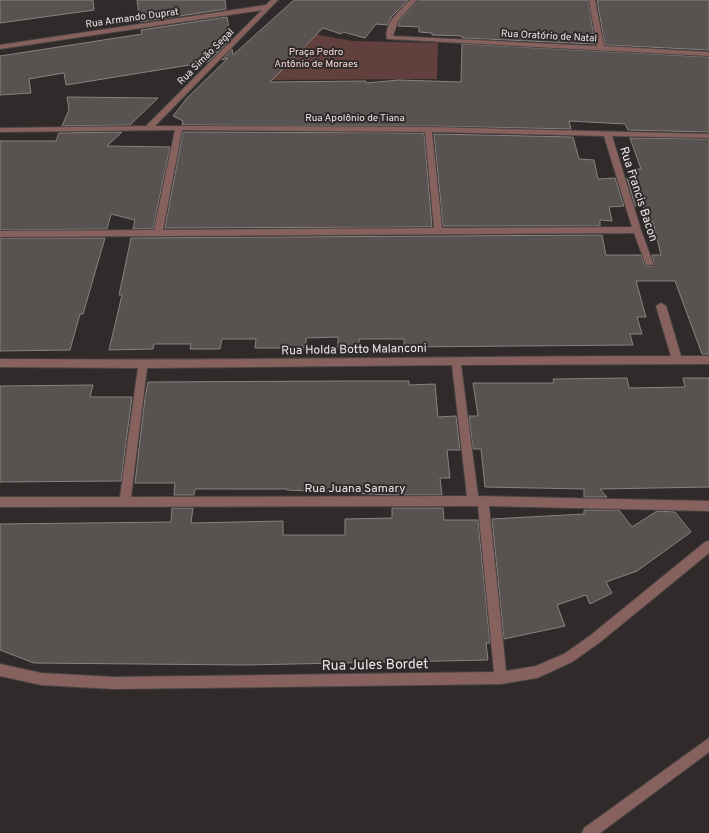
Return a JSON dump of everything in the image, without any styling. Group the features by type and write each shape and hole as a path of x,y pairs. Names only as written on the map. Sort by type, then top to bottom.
{"street":[{"name":"Rua Simão Segal","path":"149,127 275,0"},
{"name":"Rua Oratório de Natal","path":"414,0 394,20 389,38 601,47 709,54"},
{"path":"592,0 601,47"},
{"name":"Rua Armando Duprat","path":"0,47 267,7"},
{"name":"Rua Apolônio de Tiana","path":"0,130 149,127 428,129 709,136"},
{"path":"158,233 179,127"},
{"path":"428,129 438,231"},
{"name":"Rua Francis Bacon","path":"607,133 637,230 649,263"},
{"path":"0,234 637,230"},
{"path":"661,306 677,360"},
{"path":"456,360 478,501 501,678"},
{"name":"Rua Holda Botto Malanconi","path":"0,363 143,365 456,360 709,360"},
{"path":"124,501 143,365"},
{"name":"Rua Juana Samary","path":"0,502 478,501 709,506"},
{"name":"Rua Jules Bordet","path":"0,670 40,679 114,683 501,678 536,672 568,658 595,639 709,546"},
{"path":"589,833 709,744"}],"green space":[{"name":"Praça Pedro Antônio de Moraes","path":"308,33 353,41 438,43 437,79 258,80"}],"building":[{"path":"0,0 93,0 94,10 0,23"},
{"path":"137,0 225,0 226,9 140,22"},
{"path":"294,0 408,0 392,16 387,25 376,24 365,38 343,32 341,34 323,28 270,82 366,81 366,83 399,80 461,82 462,44 709,57 709,132 628,130 625,124 569,121 571,129 428,126 182,125 183,121 173,116 187,98 228,58 222,60 232,49 233,55"},
{"path":"418,0 588,0 595,44 462,38 462,36 432,35 432,33 419,32 419,27 398,26 399,22"},
{"path":"597,0 709,0 709,50 605,45"},
{"path":"227,17 231,39 208,62 66,85 64,73 29,79 31,93 0,95 0,56 142,34 141,30"},
{"path":"67,97 158,98 130,125 62,126 69,110"},
{"path":"122,132 107,146 170,147 153,229 133,229 135,220 111,214 107,229 0,230 0,141 56,141 59,133"},
{"path":"183,132 424,133 432,227 165,228"},
{"path":"434,134 573,137 579,159 594,160 598,179 615,178 624,206 609,207 612,221 600,220 600,226 443,226"},
{"path":"630,138 709,139 709,354 702,354 675,281 636,281 646,317 637,317 642,334 630,334 633,345 404,347 404,339 359,339 359,347 338,348 338,337 306,338 306,348 255,348 256,339 222,339 220,349 190,349 191,344 154,344 153,349 109,350 122,295 119,295 131,238 602,235 606,255 641,255 645,266 652,266 654,262 652,255 661,255 653,222 647,222 643,206 635,206 627,178 637,178 635,169 641,169"},
{"path":"0,238 105,238 83,314 80,314 70,350 0,351"},
{"path":"627,378 629,388 685,387 683,378 709,378 709,487 600,489 607,497 584,497 584,489 485,487 481,449 473,449 469,416 478,416 473,383 554,383 553,379"},
{"path":"409,381 409,385 435,384 438,417 456,416 460,450 447,450 450,478 440,478 442,495 392,495 287,489 195,489 194,495 174,495 175,483 135,483 148,382"},
{"path":"93,385 90,397 132,397 121,481 0,482 0,386"},
{"path":"172,508 193,508 191,523 283,521 283,535 345,535 345,519 392,518 392,508 443,508 444,520 478,520 490,643 486,643 488,660 246,665 34,663 0,650 0,524 171,522"},
{"path":"584,510 619,510 632,527 657,511 675,512 691,532 637,571 606,582 612,593 590,604 586,595 557,605 565,626 504,639 492,519 584,514"}]}
